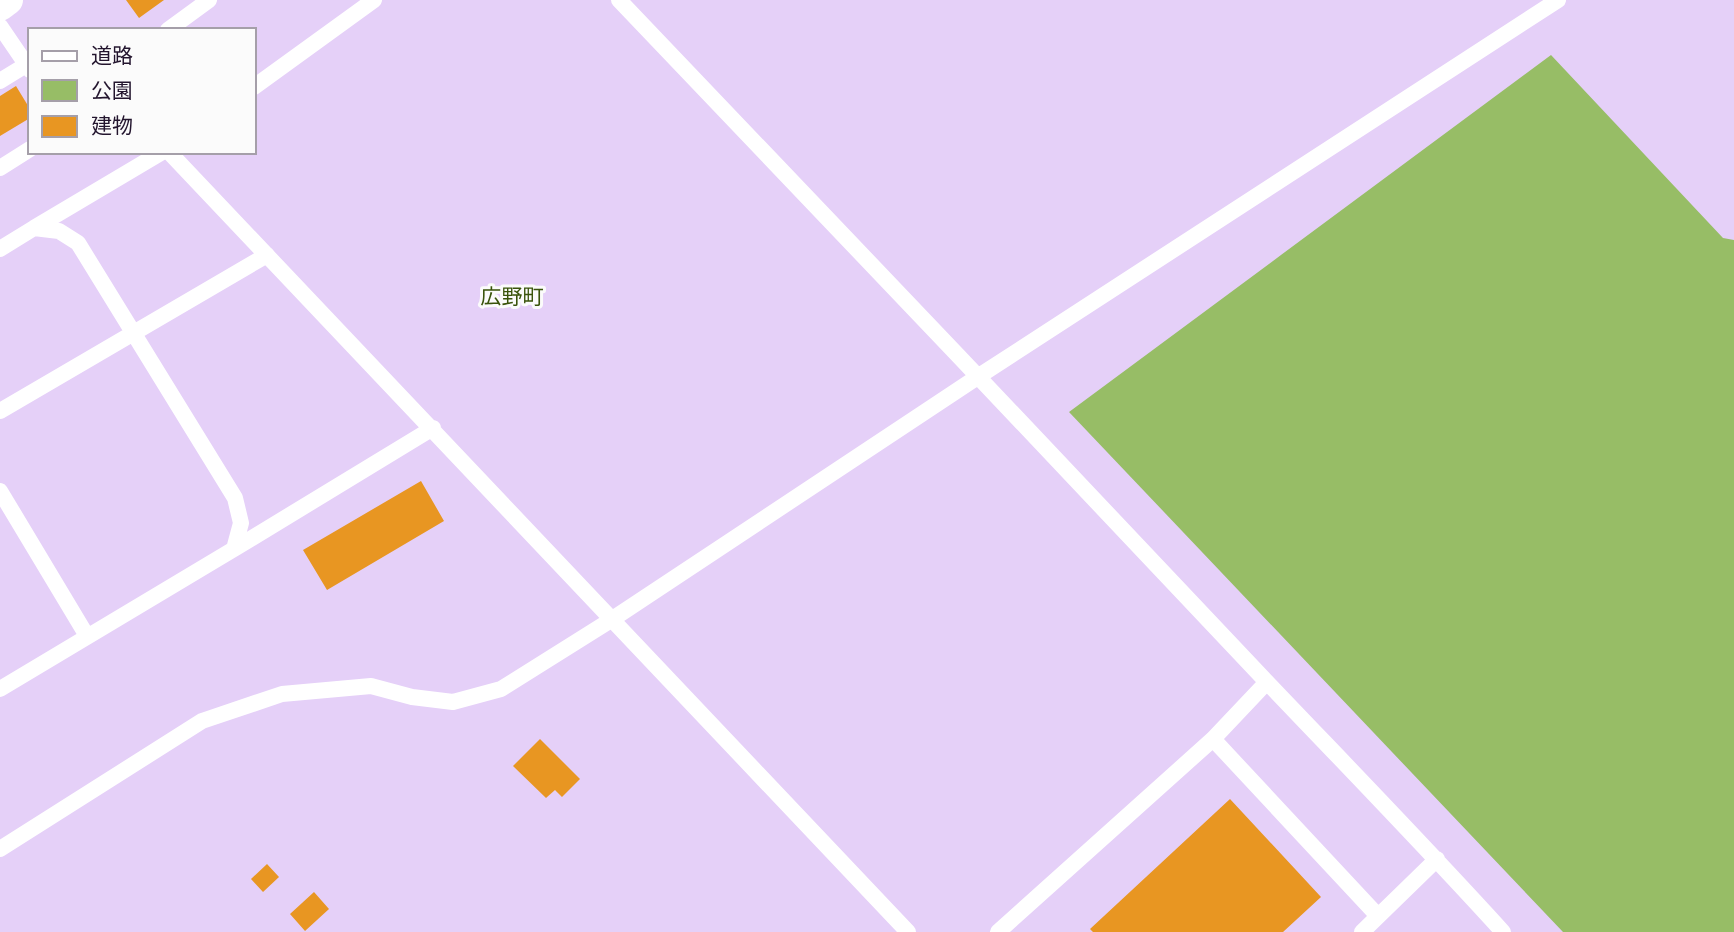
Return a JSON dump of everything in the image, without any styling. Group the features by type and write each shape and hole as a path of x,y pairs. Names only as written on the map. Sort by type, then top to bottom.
{"street":[{"path":"0,6 8,0"}],"lane":[{"path":"171,28 209,0"},
{"path":"256,86 374,0"},
{"path":"619,0 979,376 1503,932"},
{"path":"0,849 202,721 282,694 371,686 412,697 453,702 501,690 1558,0"},
{"path":"0,26 28,68 0,80"},
{"path":"0,168 28,150"},
{"path":"0,249 159,154"},
{"path":"171,154 908,932"},
{"path":"34,228 59,231 79,243 235,498 241,523 234,549"},
{"path":"0,411 267,254"},
{"path":"0,689 433,428"},
{"path":"0,491 87,636"},
{"path":"998,932 1213,739 1267,682"},
{"path":"1213,739 1378,915"},
{"path":"1362,932 1437,859"}],"green space":[{"path":"1551,55 1723,238 1734,240 1734,932 1563,932 1069,412"}],"building":[{"path":"126,0 164,0 139,18"},
{"path":"16,86 28,106 28,119 0,136 0,96"},
{"path":"421,481 444,521 327,590 303,550"},
{"path":"540,739 580,779 562,797 555,790 546,798 513,766"},
{"path":"1230,799 1321,897 1283,932 1093,932 1090,929"},
{"path":"267,864 279,877 263,892 251,879"},
{"path":"314,892 329,909 305,931 290,914"}],"district":[{"name":"広野町","path":"512,295"}]}
